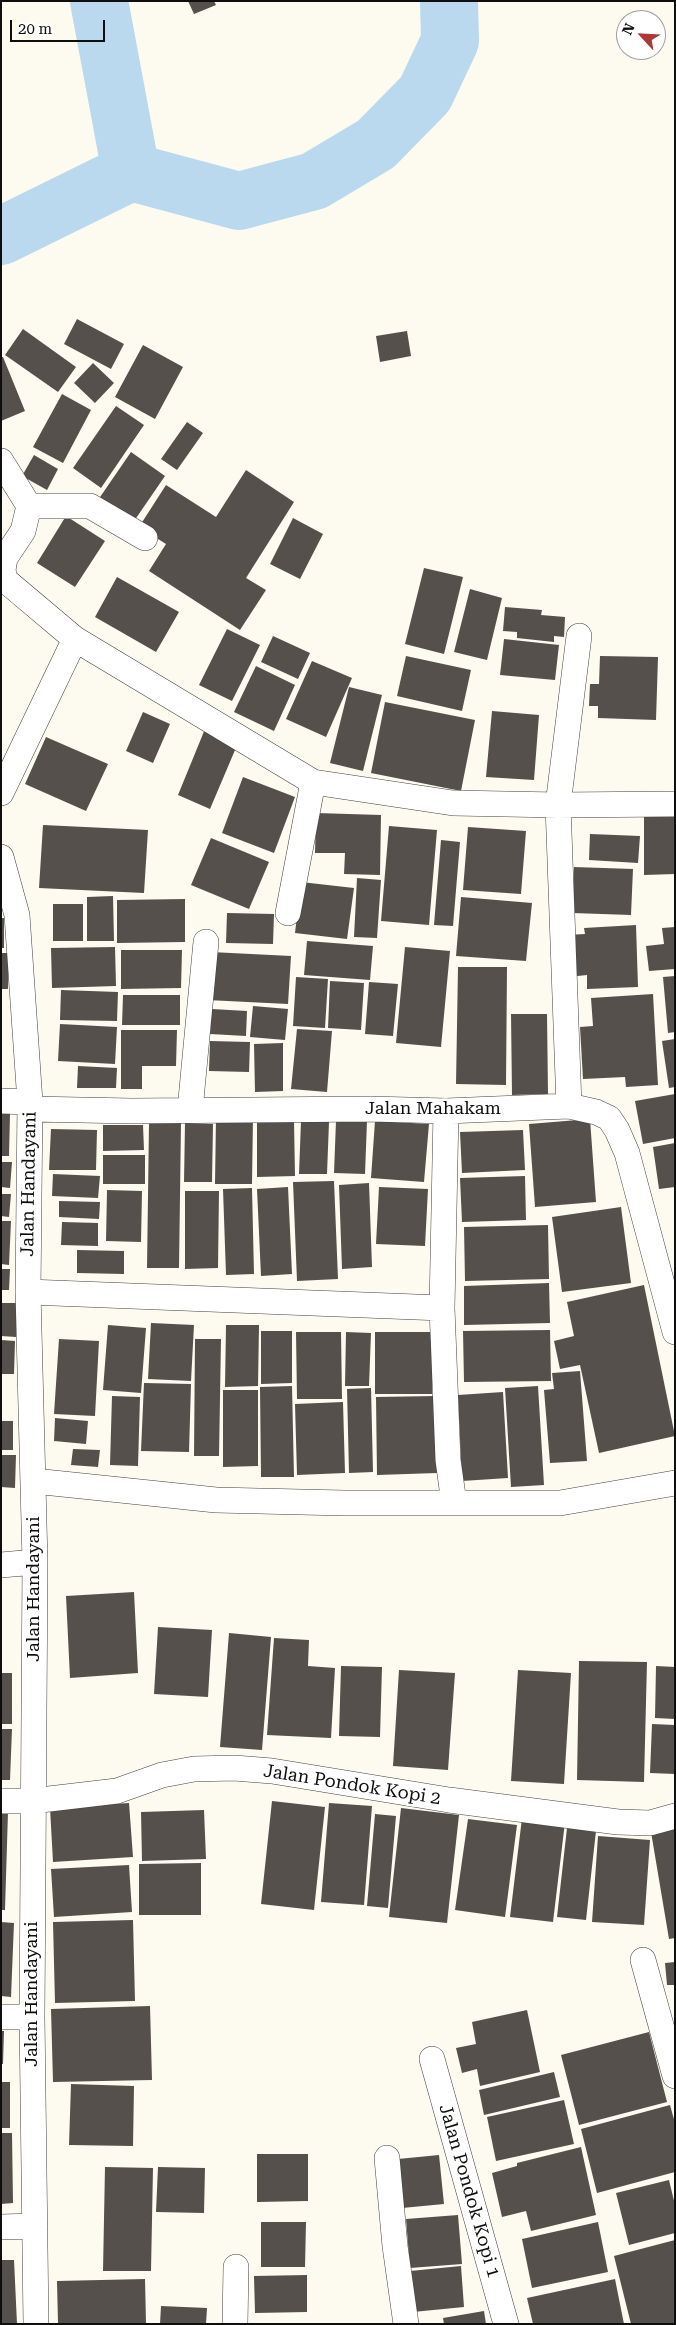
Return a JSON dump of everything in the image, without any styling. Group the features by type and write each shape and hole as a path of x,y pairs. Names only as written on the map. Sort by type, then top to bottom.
{"street":[{"path":"1,461 29,506 23,531 5,558 3,570 5,580 75,639 314,782 454,803 558,806 675,804"},
{"path":"29,506 90,506 145,538"},
{"path":"568,1106 558,806 579,636"},
{"path":"1,793 75,639"},
{"path":"288,913 314,782"},
{"name":"Jalan Handayani","path":"1,857 17,916 30,1105 28,1292 35,1562 32,2018 36,2324"},
{"path":"190,1110 206,942"},
{"name":"Jalan Mahakam","path":"1,1101 30,1105 132,1112 371,1109 446,1111 568,1106 596,1112 609,1118 617,1130 627,1153 675,1332"},
{"path":"446,1111 442,1308 448,1460 454,1503"},
{"path":"28,1292 442,1308"},
{"path":"34,1481 216,1500 454,1503 560,1503 675,1483"},
{"path":"1,1566 35,1562"},
{"name":"Jalan Pondok Kopi 2","path":"1,1802 32,1801 118,1791 162,1775 194,1769 234,1768 272,1771 448,1800 618,1822 650,1823 675,1816"},
{"path":"643,1960 675,2076"},
{"path":"1,2017 32,2018"},
{"name":"Jalan Pondok Kopi 1","path":"432,2059 506,2324"},
{"path":"387,2158 395,2246 406,2324"},
{"path":"1,2228 35,2226"},
{"path":"235,2324 236,2267"}],"building":[{"path":"188,1 214,1 216,5 194,14"},
{"path":"77,319 124,344 111,369 64,344"},
{"path":"23,329 76,367 58,392 5,355"},
{"path":"407,331 411,356 380,362 376,336"},
{"path":"143,345 183,367 155,419 115,397"},
{"path":"1,357 3,357 25,411 1,421"},
{"path":"93,363 114,383 95,403 74,383"},
{"path":"62,394 91,410 63,463 33,447"},
{"path":"116,406 144,425 101,488 73,468"},
{"path":"187,422 203,433 177,470 161,459"},
{"path":"131,452 165,476 132,524 98,500"},
{"path":"34,455 58,469 47,490 22,476"},
{"path":"246,470 294,502 246,578 266,590 240,630 149,571 166,544 139,527 166,485 216,517"},
{"path":"66,516 105,541 75,587 37,563"},
{"path":"293,518 323,534 300,579 270,564"},
{"path":"424,568 463,577 444,654 405,644"},
{"path":"117,577 179,612 156,652 95,617"},
{"path":"470,589 502,598 487,660 454,652"},
{"path":"505,607 542,610 541,615 565,617 564,637 554,636 554,642 517,638 517,632 503,631"},
{"path":"227,629 260,645 232,701 199,685"},
{"path":"273,636 310,653 298,679 261,662"},
{"path":"504,639 559,645 555,680 500,675"},
{"path":"406,656 471,670 462,711 397,696"},
{"path":"600,656 658,657 656,720 598,718 598,706 589,706 590,684 599,684"},
{"path":"312,661 352,678 326,737 286,719"},
{"path":"256,666 295,685 274,731 234,712"},
{"path":"349,687 382,695 363,771 330,763"},
{"path":"385,702 475,720 461,791 371,773"},
{"path":"492,711 539,715 534,780 486,777"},
{"path":"143,712 170,724 153,763 126,751"},
{"path":"205,729 238,743 210,809 178,795"},
{"path":"46,737 108,764 86,811 25,784"},
{"path":"243,777 295,797 274,853 222,833"},
{"path":"316,813 381,815 380,875 344,874 345,853 315,853"},
{"path":"644,817 675,817 675,874 644,875"},
{"path":"43,825 148,830 144,893 39,888"},
{"path":"389,826 437,830 429,925 381,921"},
{"path":"468,827 526,831 521,894 463,890"},
{"path":"590,834 640,836 638,863 589,860"},
{"path":"211,838 269,862 249,909 191,885"},
{"path":"441,840 460,842 453,926 434,925"},
{"path":"574,867 633,869 631,915 572,913"},
{"path":"357,878 381,880 377,938 354,937"},
{"path":"301,882 354,888 347,939 295,933"},
{"path":"113,896 114,941 87,941 87,897"},
{"path":"461,897 532,903 526,961 456,956"},
{"path":"185,899 185,942 117,943 117,900"},
{"path":"53,904 83,904 83,941 53,941"},
{"path":"227,913 274,914 273,944 226,943"},
{"path":"1,918 4,918 4,948 1,948"},
{"path":"636,925 638,987 587,989 587,975 568,977 567,935 585,934 584,928"},
{"path":"675,927 675,969 649,971 646,946 664,944 662,928"},
{"path":"307,941 373,946 370,980 304,975"},
{"path":"115,947 116,986 52,988 51,948"},
{"path":"405,947 450,951 441,1047 396,1043"},
{"path":"121,950 182,950 181,988 121,989"},
{"path":"211,952 291,956 288,1004 207,1000"},
{"path":"1,953 9,953 8,989 1,989"},
{"path":"458,967 507,967 506,1085 456,1084"},
{"path":"675,976 675,1032 668,1033 663,977"},
{"path":"296,977 328,979 325,1028 293,1026"},
{"path":"330,981 364,983 361,1030 328,1028"},
{"path":"369,982 398,984 393,1036 365,1034"},
{"path":"61,990 118,992 117,1021 60,1020"},
{"path":"653,994 658,1085 626,1087 625,1077 583,1079 580,1027 593,1026 591,998"},
{"path":"123,995 180,995 180,1025 122,1025"},
{"path":"253,1006 288,1009 285,1040 250,1037"},
{"path":"212,1009 247,1011 246,1036 210,1034"},
{"path":"511,1014 547,1014 548,1094 512,1095"},
{"path":"60,1024 117,1027 115,1064 58,1061"},
{"path":"297,1029 332,1031 327,1092 291,1089"},
{"path":"121,1030 177,1030 176,1066 142,1066 142,1089 121,1089"},
{"path":"675,1039 675,1087 669,1088 662,1041"},
{"path":"210,1041 250,1042 249,1072 209,1071"},
{"path":"283,1043 283,1091 255,1092 254,1044"},
{"path":"78,1066 117,1068 116,1088 77,1088"},
{"path":"675,1094 675,1138 643,1144 635,1101"},
{"path":"1,1114 10,1114 9,1156 1,1156"},
{"path":"216,1117 253,1117 252,1184 215,1184"},
{"path":"590,1119 596,1202 535,1207 529,1124"},
{"path":"294,1121 295,1176 257,1177 257,1122"},
{"path":"301,1121 329,1122 327,1174 299,1174"},
{"path":"336,1121 367,1121 365,1174 334,1173"},
{"path":"375,1121 429,1124 424,1182 371,1178"},
{"path":"149,1123 181,1123 179,1268 147,1268"},
{"path":"185,1123 213,1124 212,1182 184,1182"},
{"path":"103,1125 143,1125 144,1150 103,1151"},
{"path":"51,1129 97,1130 96,1170 49,1170"},
{"path":"523,1130 525,1170 462,1173 460,1132"},
{"path":"675,1143 675,1187 659,1189 653,1147"},
{"path":"103,1155 145,1155 145,1184 103,1184"},
{"path":"1,1162 12,1162 10,1188 1,1187"},
{"path":"53,1174 100,1176 98,1198 52,1196"},
{"path":"525,1176 526,1220 462,1222 460,1178"},
{"path":"334,1181 338,1279 297,1281 293,1182"},
{"path":"369,1183 372,1267 342,1269 339,1185"},
{"path":"288,1187 292,1274 261,1276 257,1189"},
{"path":"379,1187 428,1189 425,1246 376,1244"},
{"path":"252,1188 254,1274 226,1275 223,1189"},
{"path":"107,1190 142,1191 141,1242 106,1241"},
{"path":"185,1191 219,1191 218,1268 185,1269"},
{"path":"1,1194 11,1194 9,1217 1,1216"},
{"path":"59,1201 100,1202 99,1219 59,1217"},
{"path":"621,1207 631,1283 562,1292 552,1217"},
{"path":"1,1221 11,1221 9,1265 1,1264"},
{"path":"62,1222 98,1223 98,1246 61,1245"},
{"path":"548,1225 549,1279 465,1281 464,1227"},
{"path":"77,1250 124,1251 124,1274 77,1273"},
{"path":"1,1269 10,1269 9,1290 1,1290"},
{"path":"549,1283 550,1323 464,1325 464,1286"},
{"path":"644,1285 675,1436 599,1453 580,1365 560,1369 554,1341 574,1336 567,1302"},
{"path":"1,1303 18,1303 16,1337 1,1336"},
{"path":"151,1323 194,1325 191,1381 148,1379"},
{"path":"108,1325 146,1328 141,1393 103,1390"},
{"path":"226,1325 259,1325 258,1386 225,1387"},
{"path":"550,1330 551,1381 464,1382 463,1331"},
{"path":"261,1331 292,1331 292,1383 261,1384"},
{"path":"296,1332 341,1332 342,1399 297,1399"},
{"path":"346,1332 371,1333 369,1386 345,1386"},
{"path":"375,1332 433,1332 432,1394 375,1394"},
{"path":"59,1339 99,1341 95,1416 54,1414"},
{"path":"195,1339 221,1339 219,1456 194,1456"},
{"path":"1,1340 15,1341 14,1374 1,1374"},
{"path":"580,1371 587,1461 550,1463 544,1390 554,1389 552,1373"},
{"path":"144,1383 191,1384 189,1452 141,1451"},
{"path":"292,1386 294,1477 261,1477 260,1387"},
{"path":"538,1386 544,1485 511,1487 505,1388"},
{"path":"371,1388 373,1472 349,1473 347,1389"},
{"path":"223,1390 258,1390 258,1466 223,1467"},
{"path":"503,1392 508,1478 462,1481 458,1395"},
{"path":"112,1396 140,1397 138,1466 110,1465"},
{"path":"436,1396 437,1473 377,1475 376,1397"},
{"path":"343,1402 345,1473 297,1475 295,1404"},
{"path":"55,1418 88,1421 86,1444 54,1441"},
{"path":"1,1421 13,1421 13,1450 1,1450"},
{"path":"73,1449 100,1450 98,1467 71,1465"},
{"path":"1,1455 16,1455 15,1488 1,1487"},
{"path":"134,1592 138,1673 70,1678 66,1596"},
{"path":"158,1627 212,1630 208,1697 154,1694"},
{"path":"229,1633 271,1637 262,1750 220,1747"},
{"path":"274,1638 309,1640 308,1666 335,1668 331,1738 267,1735"},
{"path":"579,1661 647,1662 644,1782 577,1780"},
{"path":"341,1666 382,1667 380,1737 339,1736"},
{"path":"656,1666 675,1667 675,1719 655,1718"},
{"path":"399,1670 455,1673 448,1770 393,1766"},
{"path":"518,1670 571,1673 564,1784 511,1781"},
{"path":"1,1673 12,1673 12,1724 1,1724"},
{"path":"652,1724 675,1725 675,1774 650,1773"},
{"path":"1,1729 12,1729 10,1780 1,1780"},
{"path":"272,1801 325,1807 314,1910 261,1904"},
{"path":"129,1803 133,1857 53,1862 50,1808"},
{"path":"329,1803 372,1806 364,1905 321,1902"},
{"path":"401,1808 459,1815 447,1923 389,1917"},
{"path":"204,1810 206,1859 142,1861 141,1812"},
{"path":"1,1812 8,1812 5,1910 1,1910"},
{"path":"375,1814 396,1816 388,1908 367,1906"},
{"path":"522,1818 565,1822 553,1922 510,1917"},
{"path":"468,1819 517,1825 505,1917 455,1910"},
{"path":"567,1828 596,1831 586,1920 557,1917"},
{"path":"675,1828 675,1938 669,1939 651,1832"},
{"path":"598,1836 650,1840 644,1925 592,1922"},
{"path":"201,1863 201,1915 139,1915 139,1864"},
{"path":"129,1865 132,1912 54,1917 51,1869"},
{"path":"133,1920 135,2001 55,2003 53,1922"},
{"path":"1,1922 14,1923 11,1997 1,1996"},
{"path":"675,1962 675,1985 667,1985 665,1963"},
{"path":"150,2006 152,2080 53,2082 51,2009"},
{"path":"527,2010 540,2072 480,2086 477,2069 462,2073 456,2048 476,2044 472,2022"},
{"path":"1,2031 4,2031 3,2064 1,2064"},
{"path":"649,2032 667,2102 579,2125 561,2055"},
{"path":"554,2072 560,2097 484,2115 479,2090"},
{"path":"1,2082 10,2082 10,2128 1,2128"},
{"path":"71,2084 134,2086 133,2146 69,2145"},
{"path":"564,2100 574,2144 496,2161 487,2117"},
{"path":"670,2105 675,2123 675,2172 597,2193 581,2129"},
{"path":"1,2133 12,2133 13,2203 1,2204"},
{"path":"581,2147 596,2215 531,2231 526,2211 502,2217 492,2173 517,2166 517,2163"},
{"path":"257,2154 308,2154 308,2201 257,2202"},
{"path":"439,2155 444,2204 402,2208 398,2159"},
{"path":"105,2167 153,2168 151,2271 103,2271"},
{"path":"158,2167 205,2168 204,2213 156,2212"},
{"path":"669,2180 675,2205 675,2233 629,2245 616,2193"},
{"path":"458,2215 462,2264 410,2268 406,2219"},
{"path":"261,2222 306,2222 305,2267 261,2267"},
{"path":"598,2222 608,2272 532,2288 522,2239"},
{"path":"675,2240 675,2324 631,2324 614,2256"},
{"path":"1,2260 14,2260 17,2324 1,2324"},
{"path":"461,2266 464,2307 413,2312 410,2271"},
{"path":"307,2275 307,2312 255,2313 254,2276"},
{"path":"145,2279 146,2324 58,2324 57,2281"},
{"path":"615,2279 624,2324 533,2324 527,2298"},
{"path":"161,2306 207,2308 206,2324 160,2324"},
{"path":"484,2311 486,2324 444,2324 443,2318"}],"waterway":[{"path":"99,1 131,172"},
{"path":"1,236 131,172 239,201 314,181 376,144 425,94 450,41 449,1"}]}
